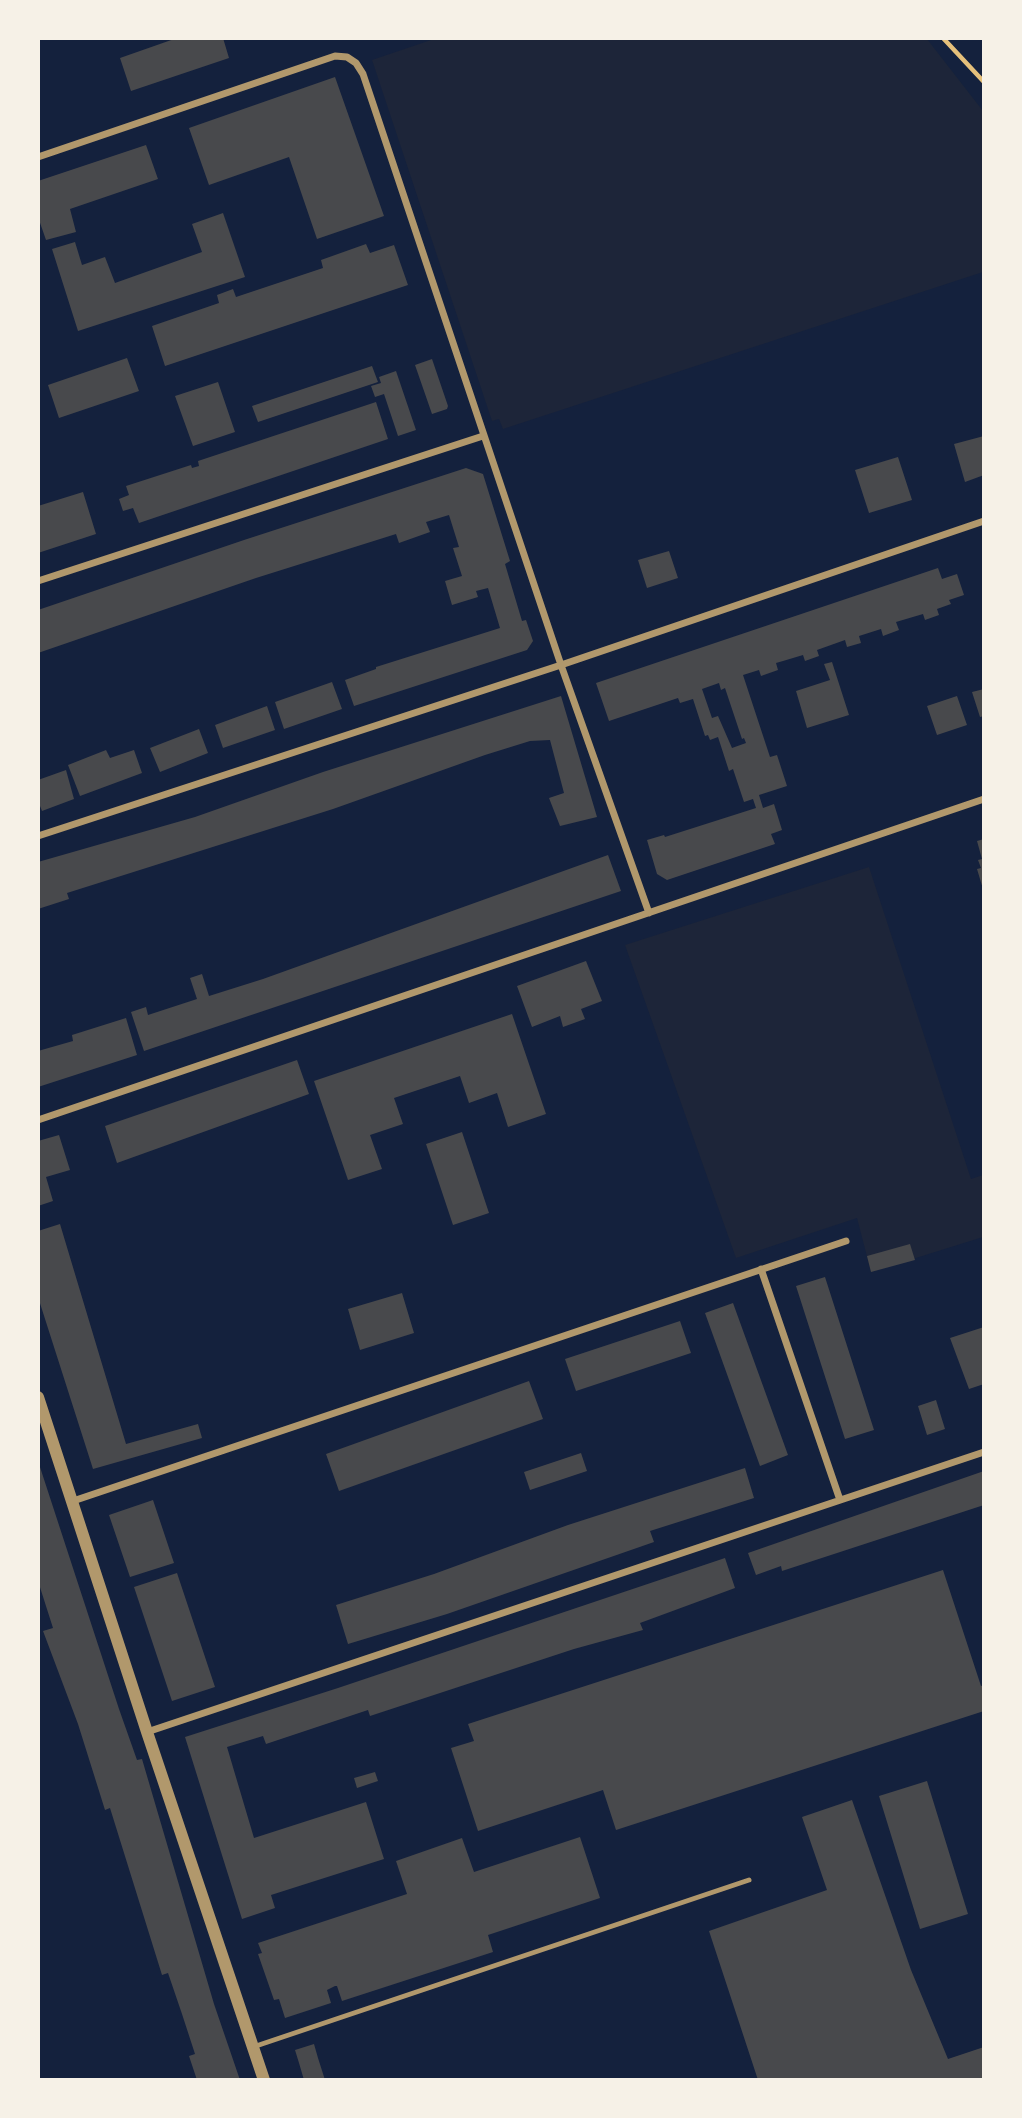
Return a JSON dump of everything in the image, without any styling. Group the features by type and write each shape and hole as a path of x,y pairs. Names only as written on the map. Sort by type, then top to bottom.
{"street":[{"path":"38,156 335,56 347,57 356,63 363,74 561,665 649,913"},
{"path":"38,582 483,436"},
{"path":"38,836 561,665 984,521"},
{"path":"38,1120 984,799"},
{"path":"73,1501 846,1241"},
{"path":"761,1269 840,1500"},
{"path":"38,1397 264,2080"},
{"path":"147,1732 984,1452"}],"lane":[{"path":"253,2047 749,1881"}],"path":[{"path":"943,38 984,82"}],"shaded area":[{"path":"434,39 927,39 983,111 983,272 503,429 499,419 492,421 372,60"},
{"path":"869,867 971,1179 983,1175 983,1237 871,1272 857,1218 736,1258 625,945"}],"building":[{"path":"177,38 223,38 229,58 131,91 120,58"},
{"path":"335,77 384,216 317,239 289,157 209,185 189,128"},
{"path":"146,145 158,179 70,209 76,232 46,240 38,217 38,181"},
{"path":"223,213 245,277 78,331 52,249 75,242 82,265 105,257 115,283 202,252 192,224"},
{"path":"366,244 370,253 394,245 408,285 165,366 152,326 219,303 217,295 233,289 236,297 323,268 321,260"},
{"path":"127,358 139,391 59,418 48,385"},
{"path":"432,359 448,406 447,409 432,414 415,365"},
{"path":"372,366 378,382 258,422 252,406"},
{"path":"396,371 416,430 398,436 384,394 375,397 371,386 381,383 379,377"},
{"path":"218,382 235,432 193,446 175,396"},
{"path":"376,402 388,439 139,523 133,508 123,511 119,499 129,495 126,486 191,465 192,468 199,466 198,461"},
{"path":"984,436 984,475 965,482 954,444"},
{"path":"898,457 912,500 869,513 855,470"},
{"path":"466,468 483,474 510,561 505,564 522,621 526,620 533,641 527,650 354,706 345,680 376,667 500,628 488,588 476,591 478,597 452,605 445,581 462,576 453,548 459,547 449,515 426,522 430,532 399,543 396,534 256,578 38,653 38,610"},
{"path":"83,492 96,534 38,553 38,506"},
{"path":"669,551 678,578 647,588 638,560"},
{"path":"938,568 942,579 957,574 964,595 949,600 951,604 937,609 939,615 925,620 923,614 896,622 899,630 883,636 881,629 859,636 861,643 847,647 845,640 817,650 819,656 805,661 803,655 776,663 778,670 761,676 759,670 743,675 770,757 777,755 787,786 759,795 763,808 774,804 782,830 771,834 775,844 667,880 657,874 647,840 664,835 665,837 756,808 753,799 744,802 733,769 729,771 718,737 710,740 708,735 705,736 693,699 680,703 678,698 609,721 596,683","holes":["719,683 721,690 725,688 742,739 744,738 746,743 732,748 718,716 712,718 702,689"]},
{"path":"832,662 849,715 807,728 796,691 830,680 824,664"},
{"path":"332,682 342,709 284,729 275,702"},
{"path":"984,689 984,716 980,717 972,692"},
{"path":"561,696 597,817 560,826 549,798 564,793 550,740 530,741 333,809 67,893 69,899 38,909 38,862 195,817 323,772"},
{"path":"957,696 967,725 937,735 927,706"},
{"path":"267,706 275,730 223,748 215,725"},
{"path":"199,729 208,753 160,772 150,748"},
{"path":"106,750 110,758 134,750 142,773 80,796 68,765"},
{"path":"66,770 74,799 42,811 38,801 38,780"},
{"path":"984,839 983,889 977,869 981,868 978,860 982,859 977,841"},
{"path":"608,855 621,891 144,1051 131,1012 146,1007 148,1015 197,999 190,978 202,974 209,996"},
{"path":"586,961 602,1001 581,1009 585,1019 563,1027 560,1016 532,1027 517,986"},
{"path":"512,1014 546,1114 508,1127 497,1093 469,1103 460,1076 394,1098 403,1124 370,1135 382,1169 348,1180 314,1081"},
{"path":"126,1018 137,1055 38,1087 38,1051 73,1041 72,1035"},
{"path":"297,1060 309,1094 117,1163 105,1126"},
{"path":"462,1132 489,1213 453,1225 426,1144"},
{"path":"59,1135 70,1170 46,1177 53,1201 38,1206 38,1141"},
{"path":"60,1224 126,1444 198,1424 202,1438 93,1469 38,1297 38,1231"},
{"path":"910,1244 915,1260 871,1272 867,1256"},
{"path":"825,1277 874,1430 845,1439 796,1286"},
{"path":"402,1293 414,1333 360,1350 348,1309"},
{"path":"733,1303 788,1455 760,1466 705,1313"},
{"path":"680,1321 691,1353 576,1391 565,1359"},
{"path":"984,1327 984,1384 969,1389 950,1338"},
{"path":"529,1381 543,1419 339,1491 326,1454"},
{"path":"936,1400 945,1429 927,1435 918,1406"},
{"path":"581,1453 587,1471 530,1490 524,1472"},
{"path":"39,1464 119,1709 137,1760 142,1759 214,2004 240,2080 197,2080 189,2056 195,2054 168,1973 162,1975 110,1808 105,1810 78,1724 43,1631 53,1628 38,1581"},
{"path":"745,1468 754,1498 650,1531 654,1542 447,1614 348,1644 336,1605 434,1574 568,1525"},
{"path":"984,1471 984,1505 782,1571 781,1566 756,1575 748,1553"},
{"path":"153,1500 174,1563 130,1577 109,1515"},
{"path":"725,1558 735,1588 640,1623 643,1630 574,1649 370,1716 368,1710 266,1744 263,1736 227,1747 254,1838 366,1802 384,1859 271,1895 275,1908 242,1919 185,1737"},
{"path":"943,1570 981,1686 984,1685 984,1711 616,1830 603,1790 478,1831 451,1748 474,1741 468,1724"},
{"path":"177,1573 215,1687 172,1701 134,1587"},
{"path":"375,1772 378,1781 357,1788 354,1778"},
{"path":"927,1781 968,1914 920,1929 879,1796"},
{"path":"852,1800 911,1970 948,2059 984,2047 984,2080 758,2080 709,1931 827,1890 802,1817"},
{"path":"580,1837 600,1898 488,1935 493,1952 342,2001 335,1986 327,1990 331,2003 285,2018 279,1999 274,2000 258,1954 262,1953 258,1943 407,1894 396,1861 462,1838 474,1872"},
{"path":"314,2044 325,2080 304,2080 295,2050"}]}
